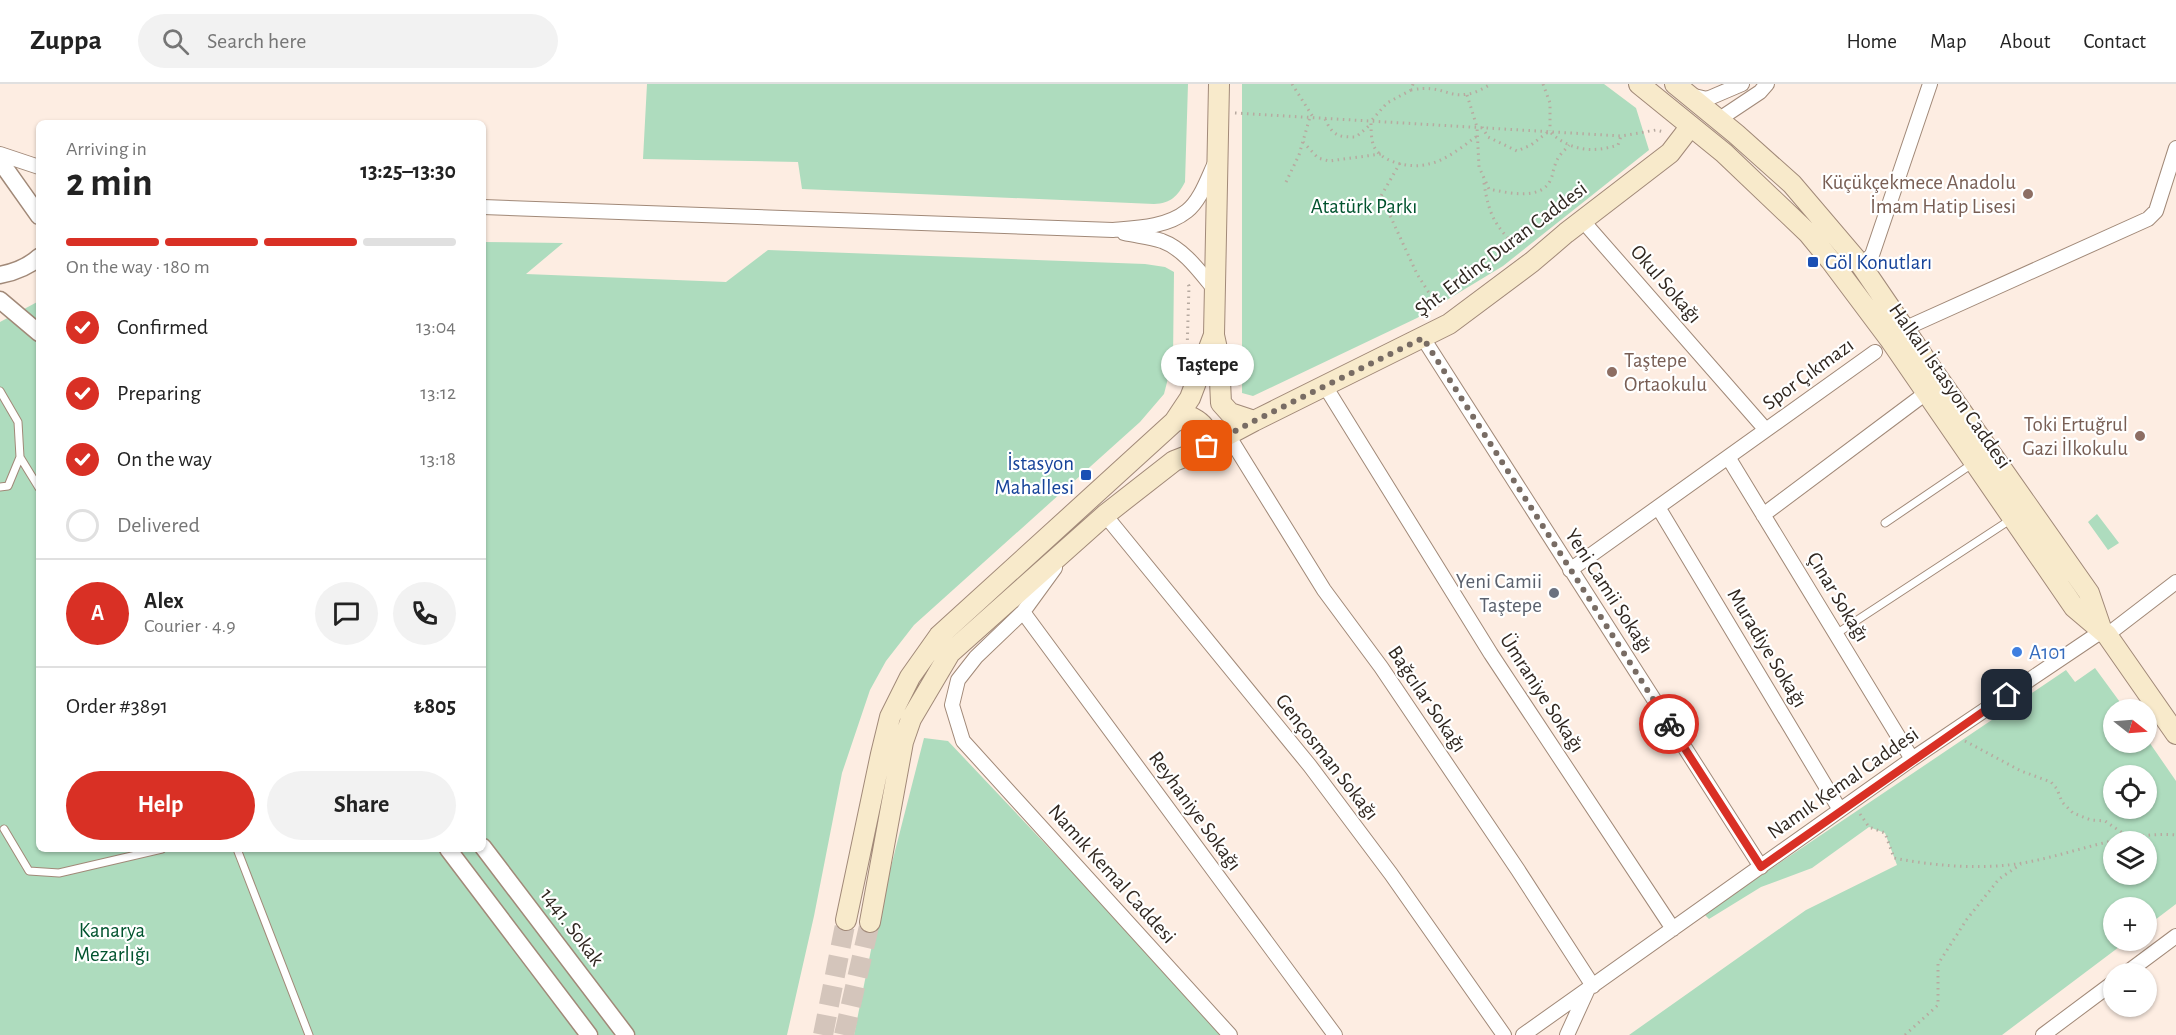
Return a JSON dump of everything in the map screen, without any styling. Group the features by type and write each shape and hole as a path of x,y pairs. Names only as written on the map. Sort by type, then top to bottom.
{"main road":[{"path":"1219,84 1214,335 1219,358 1221,403 1230,413 1254,421"},
{"name":"Halkalı İstasyon Caddesi","path":"1638,84 1724,153 1808,233 1890,340 2074,607 2104,633 2176,734"},
{"path":"1679,88 1690,127"},
{"name":"Halkalı İstasyon Caddesi","path":"1679,88 1792,184 1861,265 1890,340 1929,365 2089,593 2104,633"},
{"name":"Şht. Erdinç Duran Caddesi","path":"870,922 903,742 921,700 950,653 1105,515 1174,461 1449,324 1670,153 1690,127"},
{"path":"846,920 890,717 910,677 939,636 1174,422 1190,398 1214,335"},
{"path":"1174,422 1189,416 1201,422 1207,433 1206,440 1192,454"}],"street":[{"path":"1679,88 1707,99 1742,84"},
{"path":"1718,120 1752,98 1767,84"},
{"path":"1861,265 1872,255 1930,84"},
{"name":"Spor Çıkmazı","path":"1570,570 1890,340 2148,219 2156,211 2176,148"},
{"path":"0,154 36,166"},
{"path":"1113,231 1168,222 1188,211 1199,196 1219,154"},
{"path":"0,161 36,212"},
{"path":"486,207 1113,231 1162,241 1173,246 1215,290"},
{"name":"Okul Sokağı","path":"1582,220 1766,430"},
{"path":"0,275 26,267 36,259"},
{"path":"0,300 36,330"},
{"name":"Yeni Camii Sokağı","path":"1423,338 1761,867"},
{"name":"Ümraniye Sokağı","path":"1325,386 1491,654 1673,928"},
{"path":"1763,515 1926,393"},
{"name":"Bağcılar Sokağı","path":"1228,435 1324,590 1381,668 1511,860 1590,987"},
{"name":"Çınar Sokağı","path":"1728,457 1912,759"},
{"name":"Muradiye Sokağı","path":"1658,507 1840,810"},
{"name":"Gençosman Sokağı","path":"1105,515 1310,766 1391,874 1504,1035"},
{"path":"1023,612 1075,541"},
{"name":"Namık Kemal Caddesi","path":"1523,1035 1912,759 2104,633 2176,582"},
{"name":"Namık Kemal Caddesi","path":"1023,612 976,657 958,680 951,705 963,741 1230,1035"},
{"name":"Reyhaniye Sokağı","path":"1023,612 1335,1035"},
{"name":"1441. Sokak","path":"486,850 626,1035"},
{"path":"450,852 589,1035"},
{"path":"2140,963 2176,936"},
{"path":"1567,1035 1590,987"},
{"path":"2043,1035 2103,990"}],"lane":[{"path":"0,391 18,422 20,457 8,486 0,487"},
{"path":"20,457 36,483"},
{"path":"1885,523 1974,462"},
{"path":"1836,634 2012,518"},
{"path":"4,829 29,871 59,873 149,852"},
{"path":"238,852 309,1035"}],"path":[{"path":"1292,84 1312,117"},
{"path":"1412,90 1413,84"},
{"path":"1324,118 1331,131 1342,137 1356,137 1387,103 1423,84 1440,85 1467,95 1491,84"},
{"path":"1543,84 1550,103 1550,131 1560,141 1591,150 1605,149 1618,145 1621,136"},
{"path":"1467,95 1479,127 1488,136 1517,151 1532,145 1550,131"},
{"path":"1219,112 1621,136 1656,130 1664,132"},
{"path":"1286,182 1299,155 1312,117"},
{"path":"1371,122 1373,146 1384,159 1400,163 1429,165 1452,154 1477,136"},
{"path":"1479,127 1477,136 1479,167 1489,189 1539,192 1548,185 1557,158 1569,145"},
{"path":"1303,142 1318,158 1329,161 1381,154"},
{"path":"1400,163 1381,196 1417,274 1449,324"},
{"path":"1483,178 1487,206 1493,221 1532,262"},
{"path":"1184,277 1189,286 1186,357"},
{"path":"1959,736 2021,771 2051,782 2057,789 2062,802 2073,813 2091,820 2105,821 2119,831"},
{"path":"1856,807 1869,827 1885,833 1894,858 1982,867 2022,863 2103,843"},
{"path":"2157,834 2176,835"},
{"path":"1905,1035 1938,1005 1938,964 1967,919 1999,879 2022,863"}],"green space":[{"path":"647,84 1188,84 1185,182 1173,198 1154,204 802,189 798,162 643,159"},
{"name":"Atatürk Parkı","path":"1242,84 1604,84 1636,108 1649,150 1503,266 1417,318 1253,396 1242,393"},
{"name":"Kanarya Mezarlığı","path":"486,242 563,243 526,274 726,282 768,250 1145,264 1165,267 1174,272 1173,359 1164,394 1140,422 914,625 886,661 870,690 842,773 814,916 787,1035 0,1035 0,322 36,303 36,852 486,852"},
{"path":"2097,514 2119,543 2108,550 2088,522"},
{"path":"2095,668 2118,699 2103,699 2103,753 2157,753 2176,781 2176,904 2157,918 2157,897 2103,897 2103,951 2114,951 2002,1035 1629,1035 1806,910 1897,865 1885,833 1869,827 1812,868 1761,887 1709,919 1704,914 2066,670 2075,682"},
{"path":"924,738 948,741 1226,1035 854,1035 876,925"}],"tunnel":[{"path":"823,1035 846,920"},
{"path":"844,1035 870,922"}],"way so far":[{"path":"1207,446 1423,338 1669,724"}],"place":[{"name":"Küçükçekmece Anadolu İmam Hatip Lisesi","path":"2028,194"},
{"name":"Göl Konutları","path":"1813,262"},
{"name":"Taştepe Ortaokulu","path":"1612,372"},
{"name":"Toki Ertuğrul Gazi İlkokulu","path":"2140,436"},
{"name":"Taştepe","path":"1207,446"},
{"name":"İstasyon Mahallesi","path":"1086,475"},
{"name":"Yeni Camii Taştepe","path":"1554,593"},
{"name":"A101","path":"2017,652"}],"route":[{"path":"1669,724 1761,867 1912,759 2007,695"}]}
